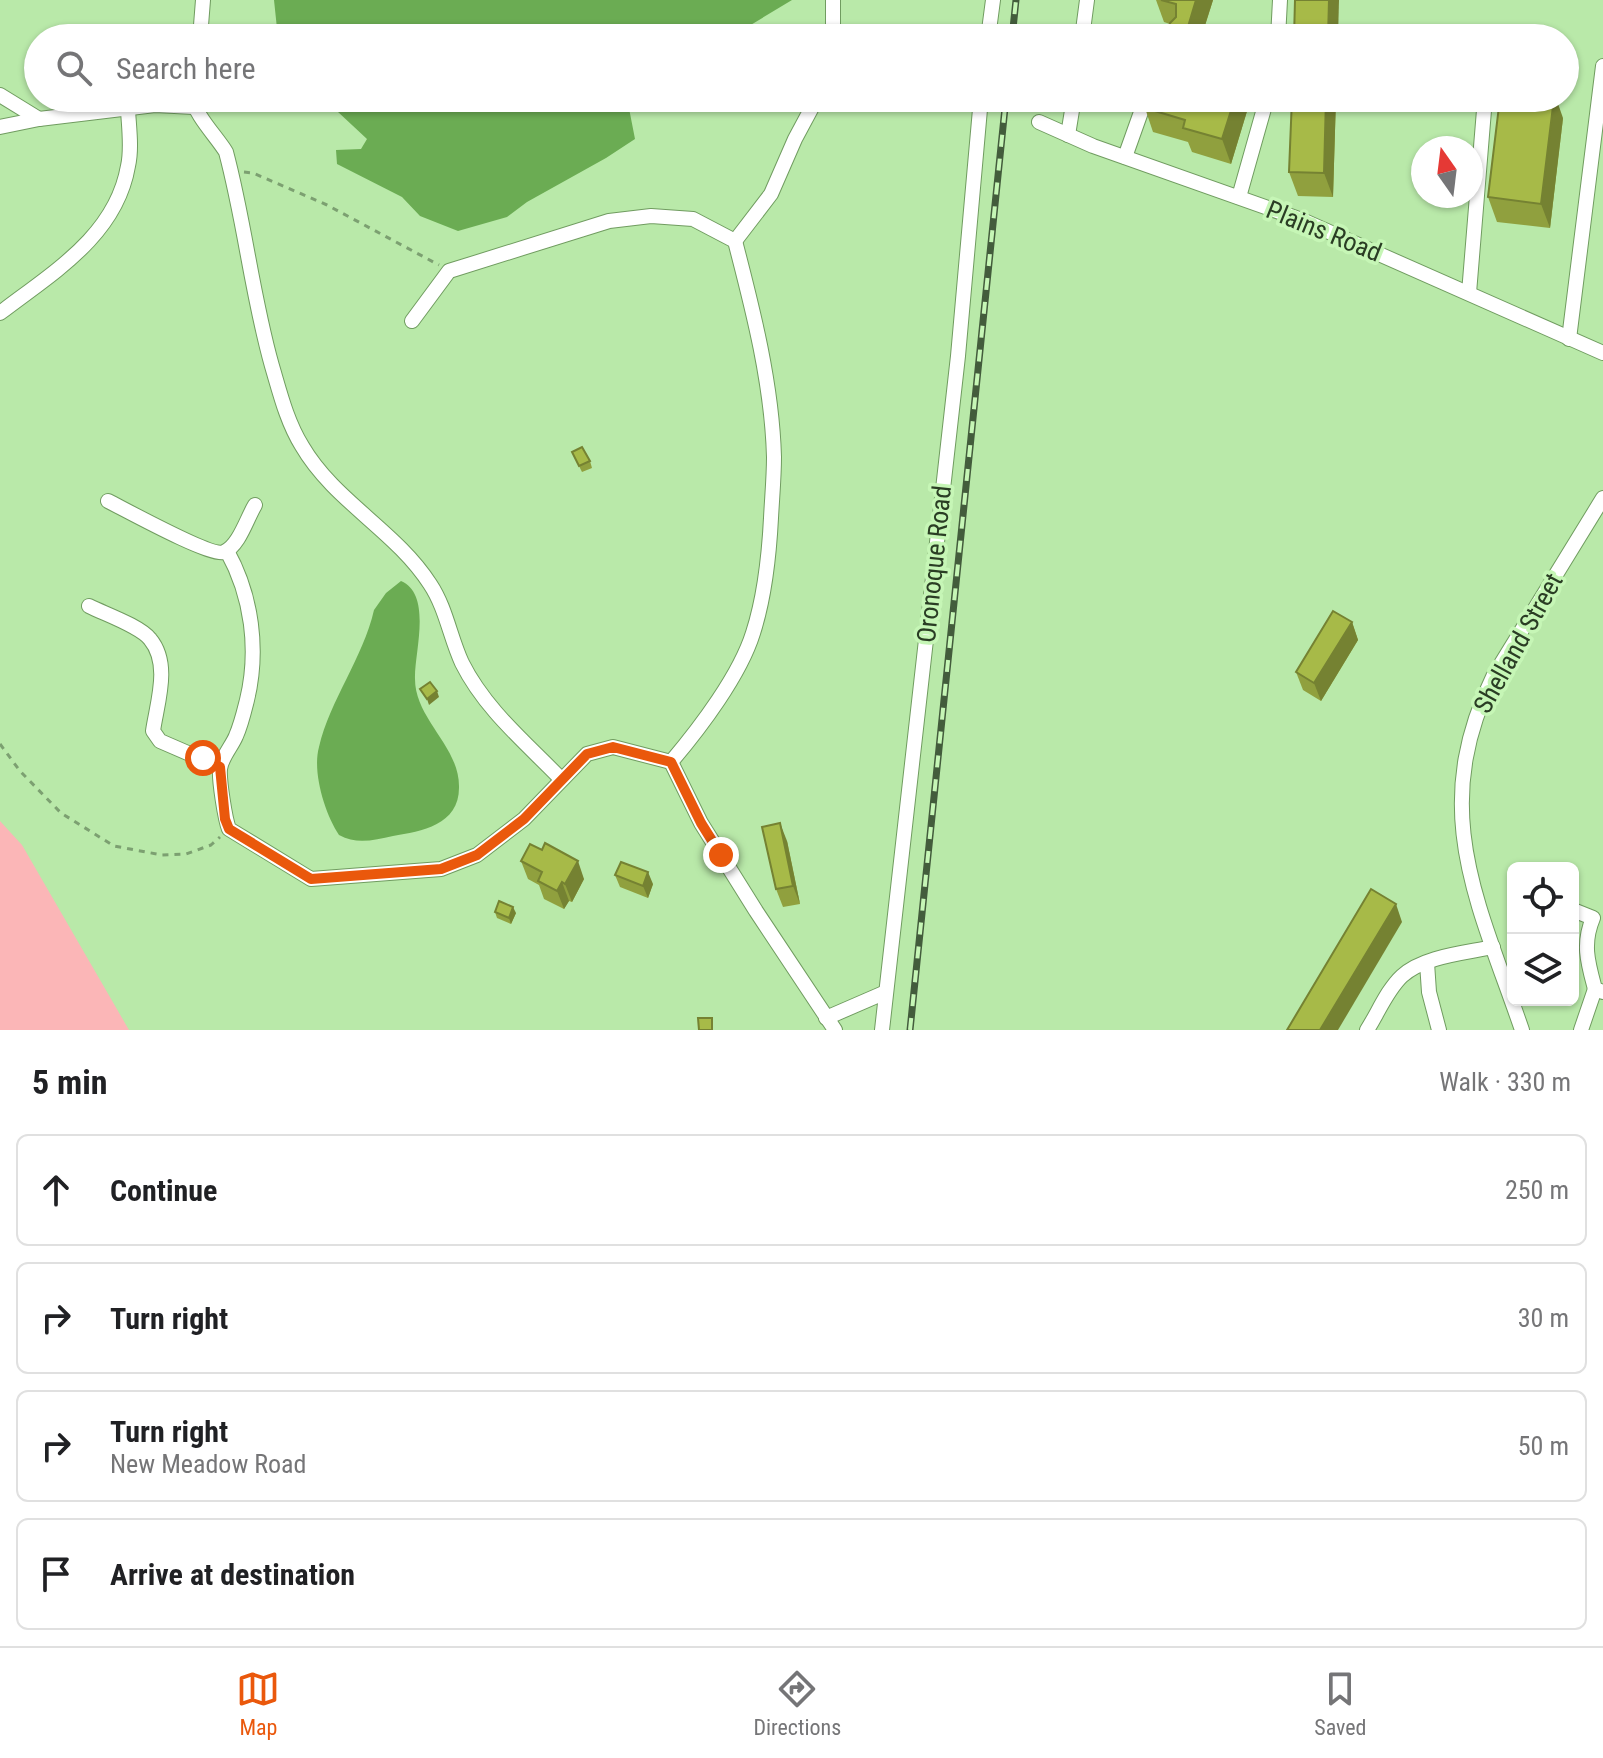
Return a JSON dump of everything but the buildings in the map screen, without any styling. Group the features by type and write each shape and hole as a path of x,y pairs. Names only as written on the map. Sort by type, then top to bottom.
{"street":[{"path":"201,24 203,0"},
{"path":"833,0 833,24"},
{"path":"990,24 993,0"},
{"path":"1084,24 1087,0"},
{"path":"1279,24 1280,0"},
{"path":"1569,339 1603,66"},
{"path":"0,95 24,110"},
{"path":"28,112 39,119"},
{"path":"0,127 39,119 108,112"},
{"path":"0,313 80,252 103,226 121,191 129,165 128,112"},
{"path":"199,112 226,152 268,351 290,423 303,448 333,486 406,554 429,582 441,602 462,661 478,691 499,717 560,778"},
{"path":"735,241 771,194 809,112"},
{"name":"Oronoque Road","path":"882,1030 958,356 980,112"},
{"path":"1068,135 1072,112"},
{"path":"1125,157 1141,112"},
{"path":"1239,197 1263,112"},
{"path":"1469,293 1484,112"},
{"name":"Plains Road","path":"1039,122 1125,157 1302,220 1603,353"},
{"path":"412,321 449,271 609,221 693,219 735,241 754,311 774,457 768,565 753,635 724,690 693,737 671,762"},
{"name":"Shelland Street","path":"1522,1030 1472,883 1463,840 1461,778 1479,705 1493,677 1603,498"},
{"path":"108,501 202,548 219,553 227,551 236,540 255,505"},
{"path":"227,551 240,574 252,626 253,652 248,697 236,736 220,767 225,819 229,829 311,879 441,869 477,855 524,819 560,778 587,754 613,747 671,762 701,823 831,1024 886,992"},
{"path":"89,606 150,639 159,659 162,680 153,731 160,741 220,767"},
{"path":"1579,912 1593,918 1585,951 1599,991 1581,1030"},
{"path":"1367,1030 1398,979 1409,971 1427,963 1493,947"},
{"path":"1427,963 1429,992 1439,1030"}],"path":[{"path":"231,170 253,173 327,205 412,248 449,271"},
{"path":"0,744 20,771 61,813 114,846 162,855 186,854 211,845 229,829"}],"shaded area":[{"path":"274,0 792,0 752,24 277,24"},
{"path":"338,112 630,112 635,139 527,202 507,217 458,231 420,216 402,197 337,164 336,150 361,149 367,139"},
{"path":"401,581 411,588 419,611 417,693 452,758 457,772 458,799 446,818 427,828 372,840 352,840 339,835 329,816 319,780 317,757 324,730 374,610 386,593"},
{"path":"0,821 22,845 129,1030 0,1030"}],"railway":[{"path":"1013,24 1016,0"},
{"path":"910,1030 1005,112"}],"route":[{"path":"203,758 220,767 225,819 229,829 311,879 441,869 477,855 524,819 560,778 587,754 613,747 671,762 701,823 721,855"}]}
